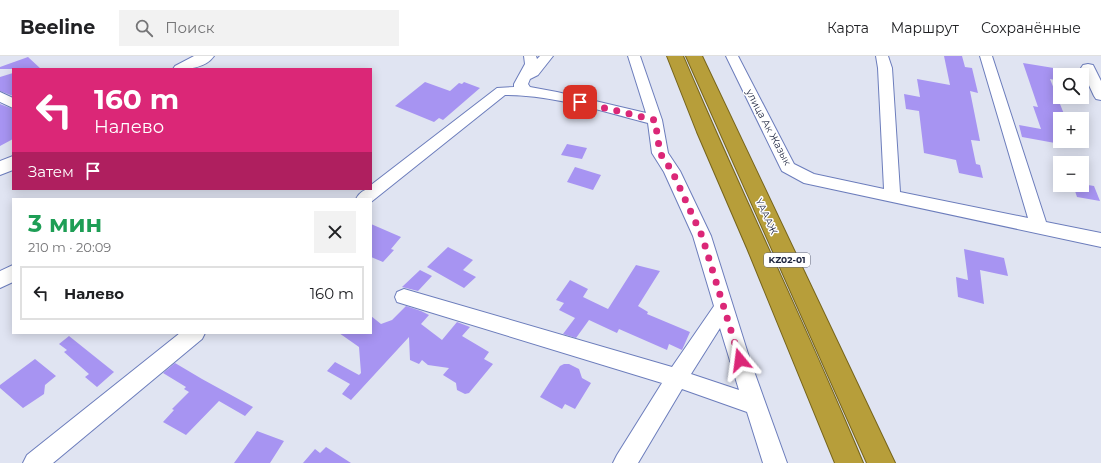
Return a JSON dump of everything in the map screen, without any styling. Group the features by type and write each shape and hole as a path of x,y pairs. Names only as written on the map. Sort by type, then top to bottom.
{"highway":[{"name":"ҮАААЖ","path":"675,56 706,132 758,248 849,463"},
{"name":"ҮАААЖ","path":"694,56 882,463"}],"street":[{"path":"183,68 206,56"},
{"path":"526,84 532,64 530,56"},
{"path":"526,84 533,72 547,56"},
{"path":"634,56 655,120 660,153 672,171 702,236 740,360 775,463"},
{"name":"улица Ак Жазык","path":"732,56 788,167 810,179 1101,240"},
{"path":"882,56 892,195"},
{"path":"986,56 1039,228"},
{"path":"1091,65 1101,96"},
{"path":"365,198 502,91 526,84 557,96 655,120"},
{"path":"0,96 12,103"},
{"path":"0,169 12,163"},
{"path":"0,281 12,273"},
{"path":"404,297 677,378 755,405"},
{"path":"625,463 677,378 724,306"},
{"path":"35,463 194,334"}],"building":[{"path":"944,56 962,56 965,67 972,68 978,93 970,91 980,141 971,140 976,164 980,165 983,178 959,173 956,160 924,153 919,111 906,109 904,94 920,97 917,79 950,85"},
{"path":"28,57 40,68 0,69 0,67"},
{"path":"1023,63 1054,68 1053,80 1050,79 1053,86 1053,104 1060,104 1063,112 1053,112 1053,143 1022,137 1019,125 1041,129 1033,106 1038,107"},
{"path":"12,73 12,96 0,91 0,77"},
{"path":"425,82 450,91 459,83 462,84 464,82 480,88 443,120 439,118 434,122 395,106"},
{"path":"0,104 12,109 12,140 0,146"},
{"path":"567,144 587,148 582,159 561,155"},
{"path":"575,167 601,175 593,190 567,182"},
{"path":"1089,185 1094,186 1100,201 1077,197 1075,192 1089,192"},
{"path":"372,224 401,237 391,249 394,250 383,262 372,257"},
{"path":"448,247 473,260 463,270 476,277 464,288 427,267"},
{"path":"964,249 1004,258 1008,276 980,270 984,304 958,297 956,277 968,280"},
{"path":"636,265 660,271 638,306 648,312 647,314 690,332 682,350 669,344 667,350 619,329 617,333 589,320 576,338 563,334 575,318 559,310 564,303 556,300 570,280 588,289 583,297 608,309"},
{"path":"420,270 432,276 418,291 402,287"},
{"path":"406,306 421,311 429,315 421,324 442,340 457,322 470,327 462,336 489,352 484,359 493,364 469,393 465,394 457,390 456,383 443,375 449,368 428,365 422,360 419,364 410,360 409,337 351,400 342,394 350,384 327,371 335,362 359,375 361,373 359,347 340,334 372,334 372,317 381,324 392,320"},
{"path":"69,336 114,372 97,387 85,377 89,374 64,352 67,350 59,344"},
{"path":"35,359 56,376 45,385 44,394 23,408 0,388 0,385"},
{"path":"175,363 253,407 245,416 219,401 186,435 163,422 174,410 172,409 189,392 184,389 186,387 163,373"},
{"path":"569,364 579,369 582,378 591,383 575,409 565,404 562,409 540,397 560,366"},
{"path":"257,431 284,441 270,463 234,463"},
{"path":"326,447 351,463 303,463 315,449 320,453"}],"route":[{"path":"580,102 655,120 660,153 672,171 702,236 740,360"}]}
